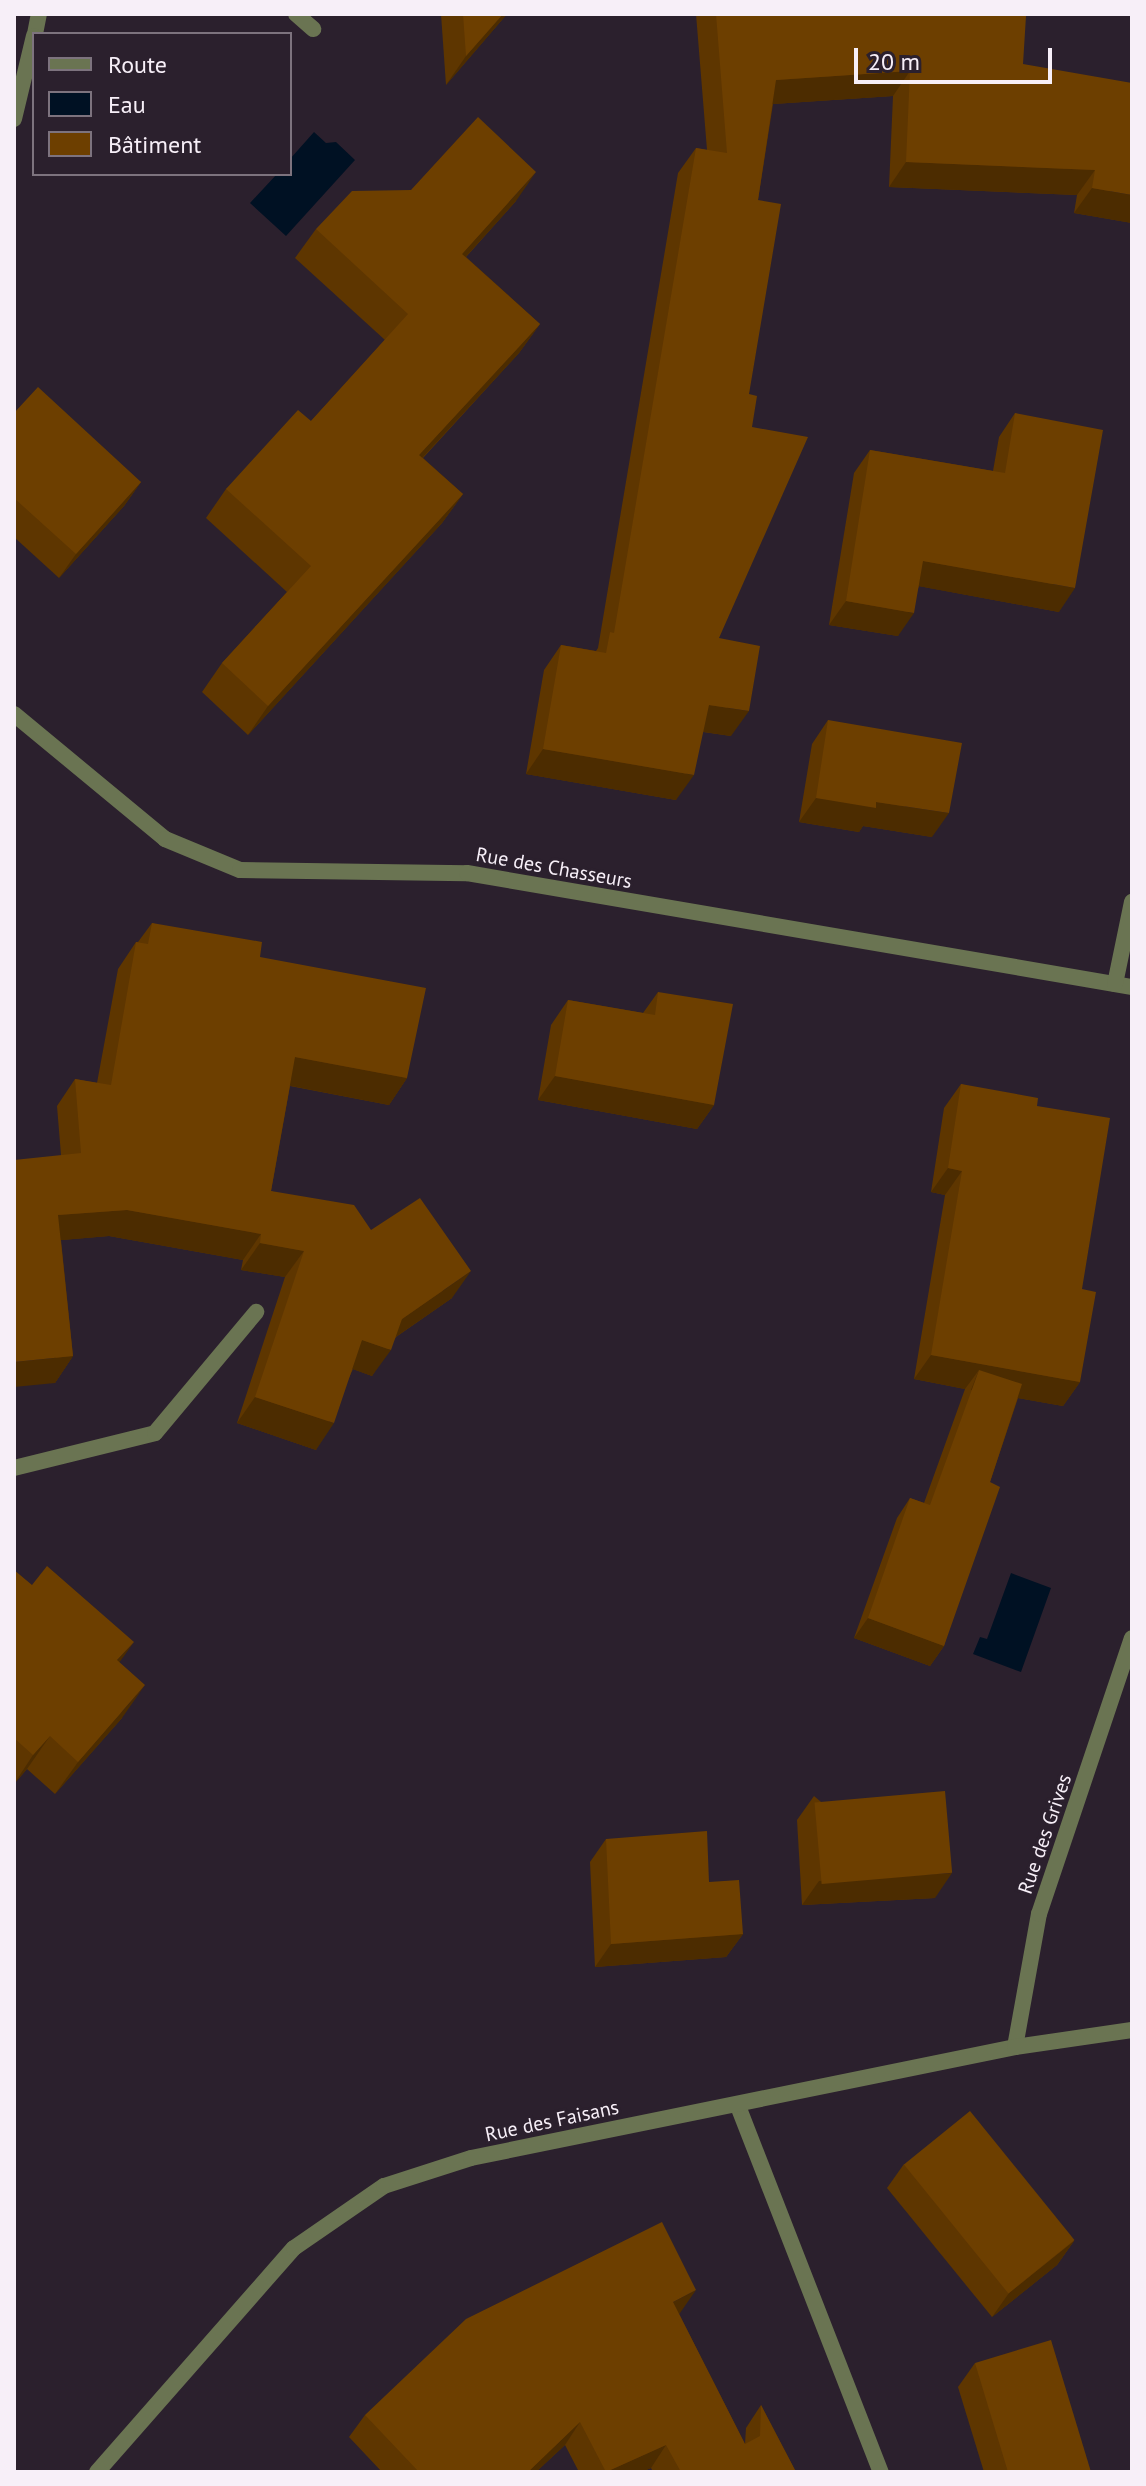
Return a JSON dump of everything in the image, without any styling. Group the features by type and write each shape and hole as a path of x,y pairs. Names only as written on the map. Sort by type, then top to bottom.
{"street":[{"path":"296,14 313,29"},
{"path":"14,119 32,43"},
{"name":"Rue des Chasseurs","path":"14,714 165,839 240,870 467,873 1124,985"},
{"path":"1124,985 1132,902"},
{"path":"14,1468 155,1433 256,1312"},
{"name":"Rue des Grives","path":"1015,2047 1039,1914 1132,1638"},
{"name":"Rue des Faisans","path":"97,2472 294,2248 384,2186 471,2158 738,2106 1015,2047 1132,2030"},
{"path":"738,2106 881,2472"}],"water":[{"path":"314,132 326,143 336,142 355,160 286,236 250,203 275,176 292,176 292,157"},
{"path":"1011,1573 1051,1588 1021,1672 973,1654 980,1637 987,1639"}],"building":[{"path":"463,14 503,14 466,56"},
{"path":"716,14 1026,16 1023,64 1132,83 1132,195 1092,188 1095,170 906,162 910,71 776,80 758,200 781,204 749,394 757,396 752,427 808,437 719,638 760,646 749,711 709,705 694,775 543,749 561,645 606,653 610,632 614,633 696,148 727,153"},
{"path":"478,117 536,172 462,254 540,324 419,455 463,494 268,706 222,663 311,566 226,489 298,410 311,421 408,314 316,229 352,191 411,190"},
{"path":"38,387 141,482 76,554 14,498 14,413"},
{"path":"1015,413 1103,430 1075,588 923,561 914,613 846,601 870,450 1005,473"},
{"path":"828,720 962,743 949,813 876,802 876,808 816,798"},
{"path":"152,923 262,942 260,957 426,988 407,1078 295,1057 271,1191 354,1205 371,1230 420,1198 471,1271 402,1319 391,1350 362,1340 334,1423 255,1397 304,1251 260,1243 261,1234 127,1210 58,1215 73,1356 14,1362 14,1160 81,1153 75,1079 111,1085 136,942 148,944"},
{"path":"658,992 733,1004 714,1105 555,1076 568,1000 655,1015"},
{"path":"961,1084 1038,1098 1037,1106 1110,1118 1082,1289 1096,1292 1080,1382 931,1355 962,1171 948,1168"},
{"path":"979,1370 1022,1384 990,1482 1000,1487 944,1646 868,1618 910,1498 930,1505"},
{"path":"47,1566 134,1642 117,1660 145,1685 78,1762 50,1736 33,1755 14,1738 14,1570 32,1585"},
{"path":"945,1791 952,1873 822,1884 814,1802"},
{"path":"707,1831 709,1882 739,1880 743,1934 611,1944 606,1839"},
{"path":"970,2111 1074,2240 1008,2293 904,2164"},
{"path":"662,2222 696,2290 673,2302 745,2444 760,2436 761,2405 796,2472 681,2472 666,2445 606,2472 580,2422 528,2472 419,2472 365,2415 466,2319"},
{"path":"1051,2340 1091,2472 1008,2472 975,2363"}]}
